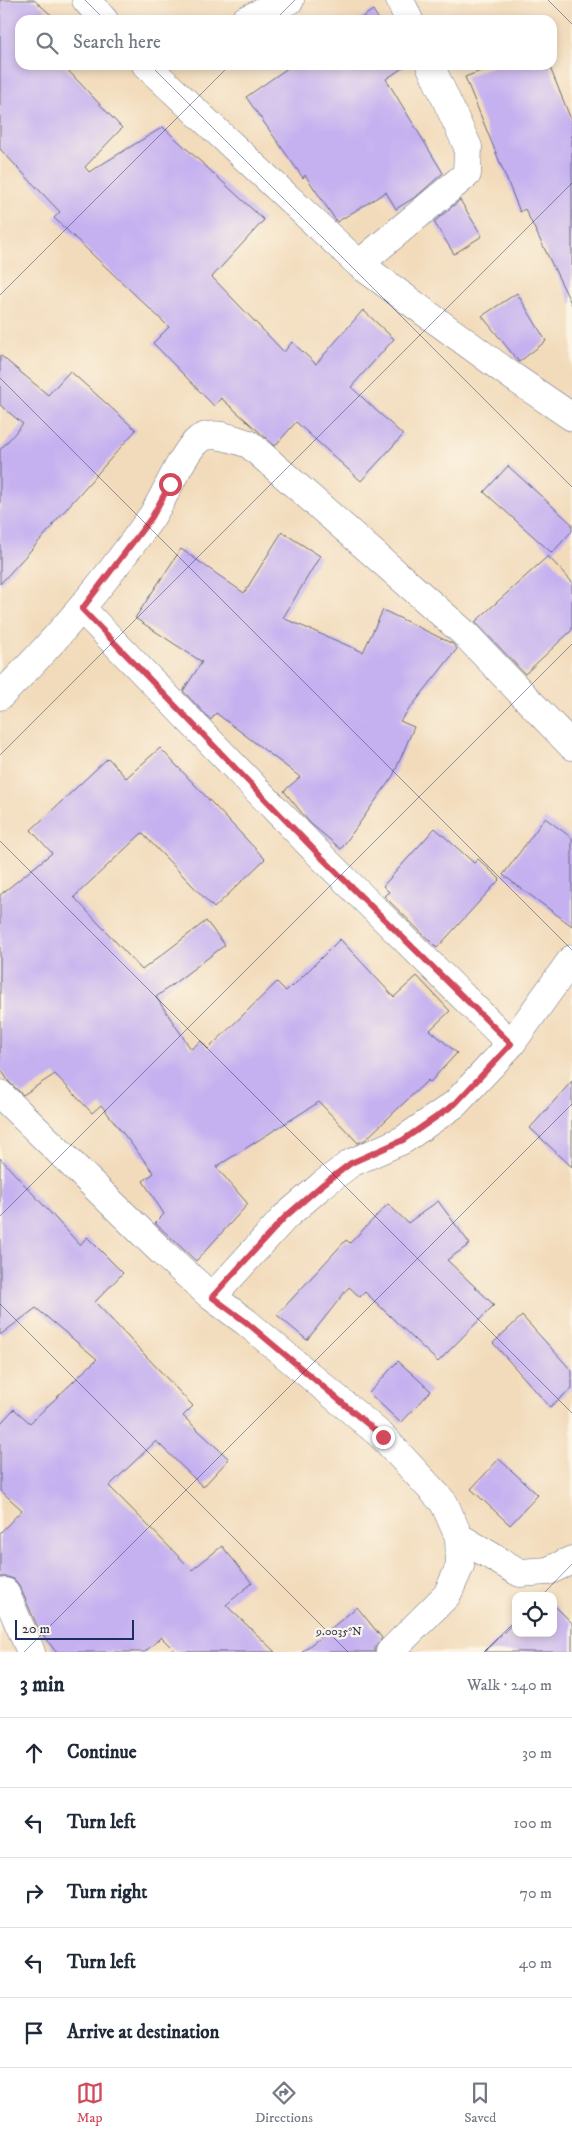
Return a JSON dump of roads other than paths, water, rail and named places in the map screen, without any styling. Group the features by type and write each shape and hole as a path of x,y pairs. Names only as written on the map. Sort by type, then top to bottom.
{"street":[{"path":"86,0 100,15"},
{"path":"256,15 290,0"},
{"path":"400,0 408,15"},
{"path":"151,70 359,264 509,374 572,416"},
{"path":"359,264 467,174 468,147 432,70"},
{"path":"0,696 82,609 152,517 188,453 198,440 208,435 249,444 464,633 572,746"},
{"path":"82,609 322,858 511,1044"},
{"path":"212,1297 285,1217 322,1185 351,1163 403,1140 455,1104 511,1044 572,959"},
{"path":"0,1094 163,1253 212,1297 246,1322 383,1437 444,1504 459,1537 460,1566 448,1595 390,1652"},
{"path":"459,1537 520,1573 548,1571 572,1560"},
{"path":"5,1592 31,1652"}]}
